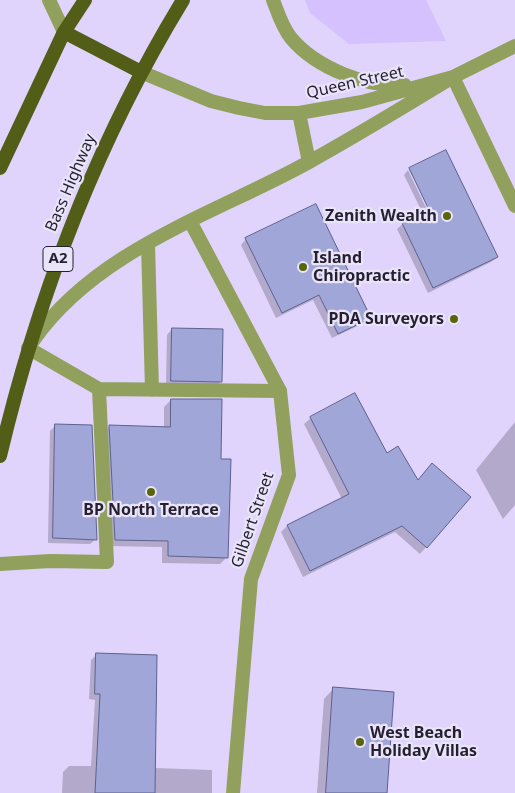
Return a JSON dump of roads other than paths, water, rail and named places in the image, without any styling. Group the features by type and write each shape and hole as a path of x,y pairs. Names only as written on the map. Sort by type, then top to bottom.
{"highway":[{"path":"0,168 64,32 85,0"},
{"name":"Bass Highway","path":"0,456 28,348 80,201 141,72 183,0"},
{"path":"64,32 141,72"}],"street":[{"path":"49,0 64,32"},
{"path":"273,0 280,20 292,38 330,68 359,80 395,86 453,78"},
{"name":"Queen Street","path":"141,72 211,101 265,112 299,113 326,110 362,102 453,78 515,46"},
{"path":"280,391 99,389 28,348 50,316 73,294 148,244 309,162 453,78"},
{"path":"453,78 515,206"},
{"path":"299,113 309,162"},
{"name":"Gilbert Street","path":"190,221 280,391 289,475 251,579 233,793"},
{"path":"148,244 152,390"},
{"path":"0,564 107,562 99,389"}],"place":[{"name":"Zenith Wealth","path":"447,216"},
{"name":"Island Chiropractic","path":"303,267"},
{"name":"PDA Surveyors","path":"454,319"},
{"name":"BP North Terrace","path":"151,492"},
{"name":"West Beach Holiday Villas","path":"360,742"}]}
